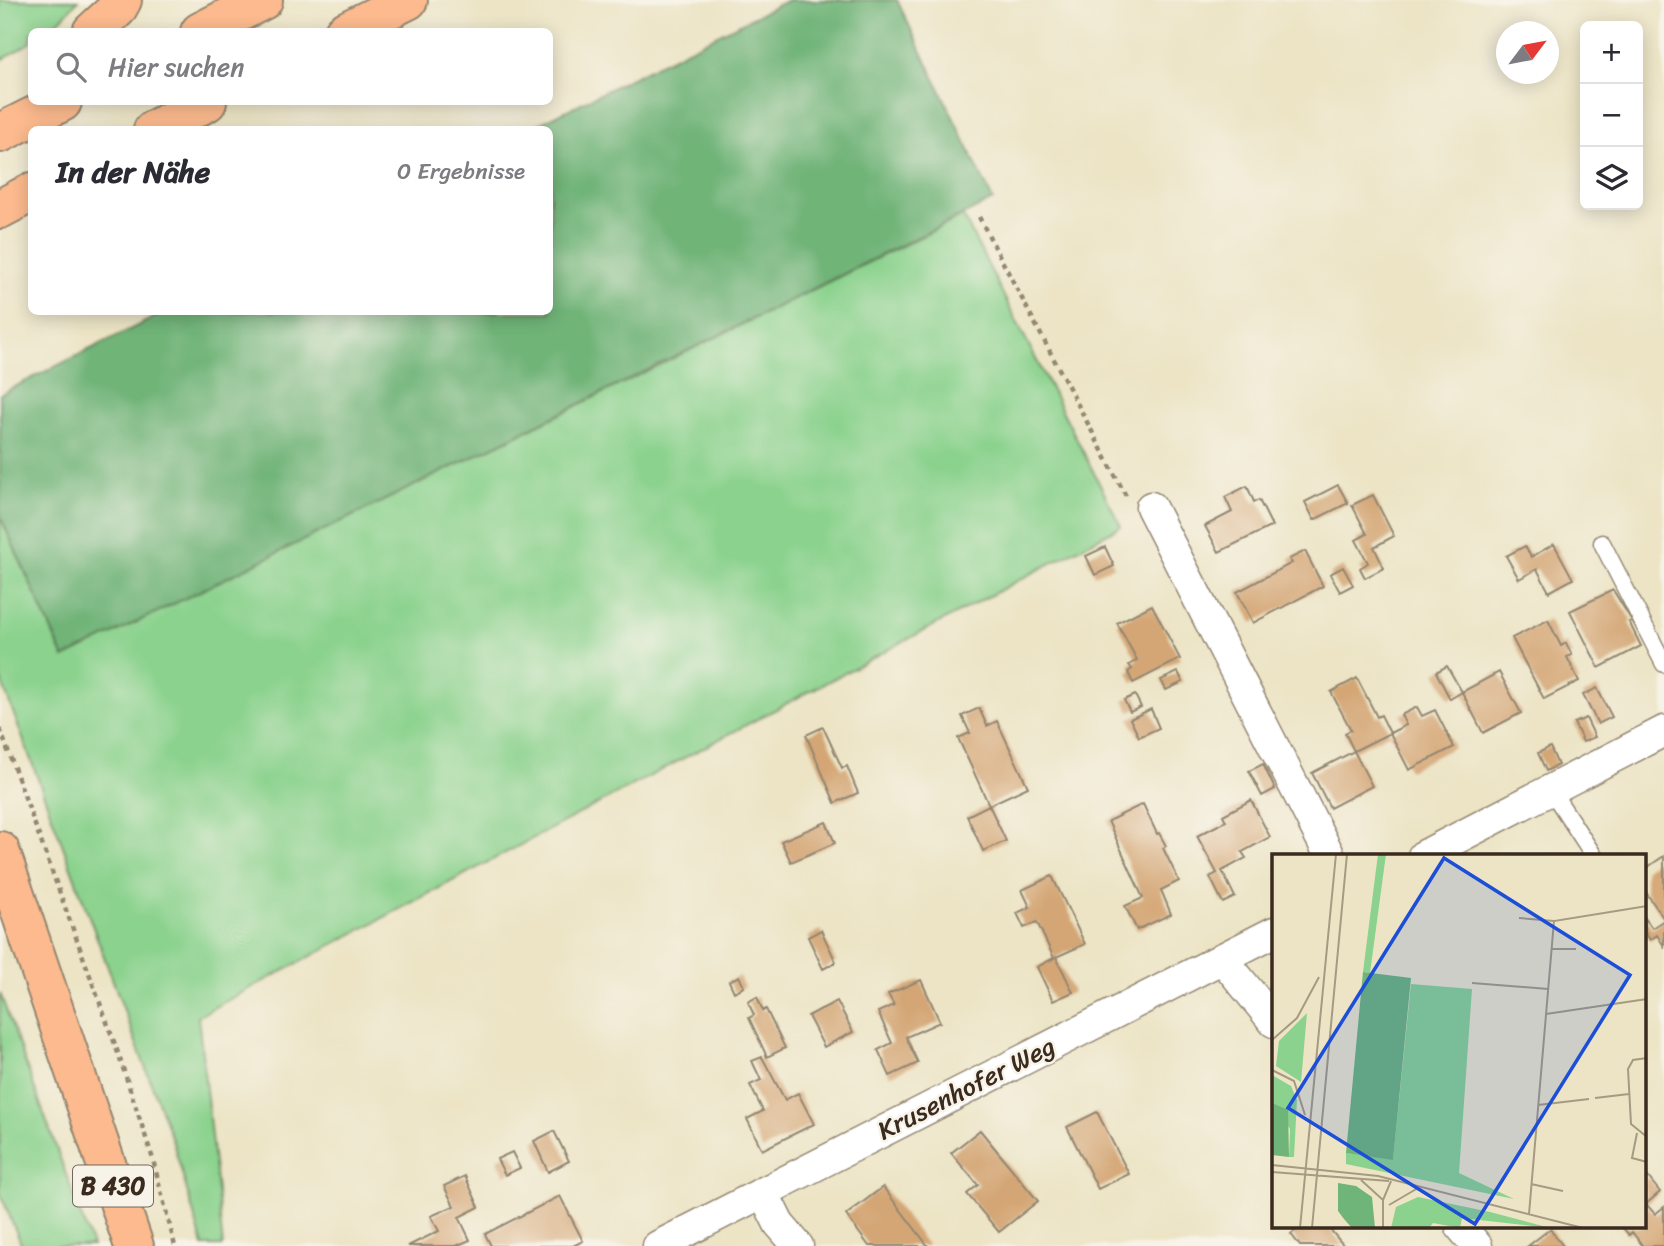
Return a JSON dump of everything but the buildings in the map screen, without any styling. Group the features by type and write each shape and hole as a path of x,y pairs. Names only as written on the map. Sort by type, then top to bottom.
{"main road":[{"path":"96,28 117,9 122,0"},
{"path":"208,28 263,0"},
{"path":"352,28 408,0"},
{"path":"0,119 28,92"},
{"path":"0,133 56,105"},
{"path":"161,126 201,105"},
{"path":"0,209 28,194"},
{"name":"B 430","path":"2,860 134,1246"}],"street":[{"path":"1151,507 1329,854"},
{"path":"1427,854 1664,731"},
{"name":"Krusenhofer Weg","path":"658,1246 1272,933"},
{"path":"1222,958 1272,1020"},
{"path":"763,1192 779,1224 798,1246"},
{"path":"1462,1228 1477,1246"}],"lane":[{"path":"1602,543 1664,664"},
{"path":"1551,790 1593,854"}],"path":[{"path":"979,217 1133,509 1151,507"},
{"path":"0,729 116,1047 152,1156 175,1246"}],"green space":[{"path":"0,0 78,0 58,22 48,28 28,28 28,44 0,61"},
{"path":"788,0 897,0 993,200 64,658 0,516 0,394 159,315 553,315 553,126 535,126"},
{"path":"963,216 1121,526 198,1016 223,1246 203,1246 173,1142 0,677 0,516 64,658"},
{"path":"0,993 92,1246 22,1246 0,1193"}]}
